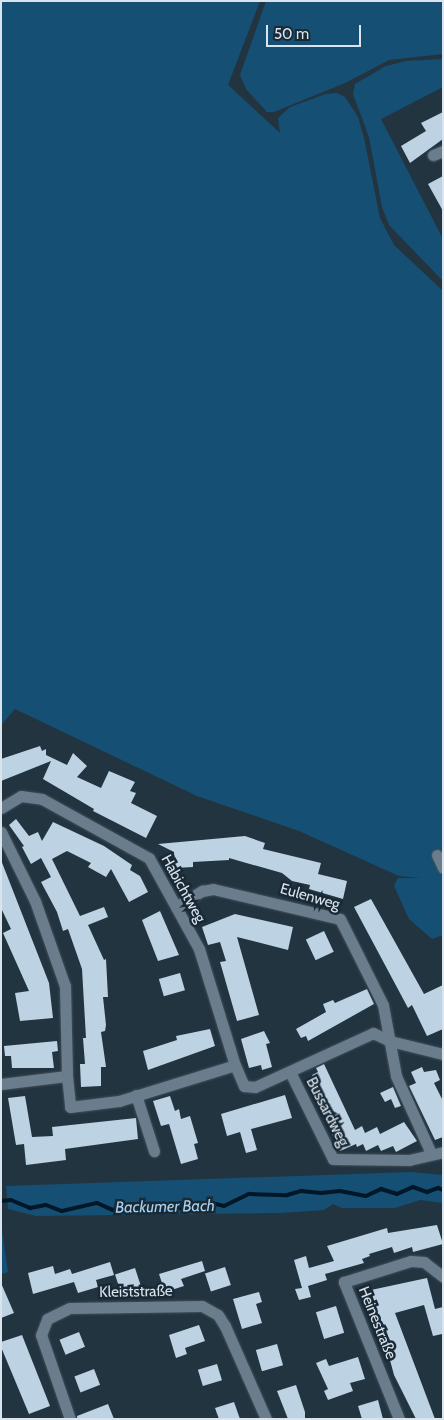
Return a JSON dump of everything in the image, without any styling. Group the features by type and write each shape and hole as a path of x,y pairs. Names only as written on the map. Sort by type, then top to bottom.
{"street":[{"name":"Habichtweg","path":"1,808 21,796 42,799 149,858 199,949 234,1065"},
{"path":"1,832 35,900 65,986 67,1076 70,1107 136,1095 234,1065"},
{"path":"437,855 443,868"},
{"name":"Eulenweg","path":"176,907 202,891 212,889 340,919 382,1005 390,1041"},
{"name":"Bussardweg","path":"234,1065 240,1082 249,1088 290,1072 373,1033 390,1041 443,1054"},
{"path":"390,1041 396,1076 430,1153 443,1152"},
{"name":"Bussardweg","path":"290,1072 333,1159 409,1160 430,1153"},
{"path":"1,1084 67,1076"},
{"path":"136,1095 154,1151"},
{"name":"Heinestraße","path":"399,1419 344,1282 411,1261 424,1262 443,1277"},
{"name":"Kleiststraße","path":"70,1419 41,1335 47,1319 70,1308 194,1306 202,1306 218,1314 266,1419"}],"shaded area":[{"path":"1,1 260,1 228,85 280,133 278,118 290,107 326,94 337,93 345,97 358,117 380,218 394,245 443,291 443,935 432,939 409,919 394,886 398,878 421,878 399,876 299,831 197,796 15,709 1,725"},
{"path":"266,1 443,1 443,54 389,60 345,83 274,112 267,112 246,89 240,75"},
{"path":"443,59 443,87 381,119 443,239 443,281 389,225 382,207 369,137 353,94 355,84 386,66 406,61"},
{"path":"411,1172 443,1175 443,1203 420,1200 395,1208 342,1208 333,1204 324,1210 281,1213 36,1216 8,1209 6,1186"},
{"path":"1,1224 8,1272 1,1274"}],"building":[{"path":"443,112 443,139 410,163 401,146 426,131 421,123"},
{"path":"443,176 443,211 428,184"},
{"path":"40,746 42,751 46,749 46,755 67,765 73,753 87,766 77,777 101,788 109,771 135,782 130,791 136,793 131,803 157,816 146,838 93,811 94,809 43,779 51,761 1,781 1,759"},
{"path":"16,819 29,836 38,832 42,841 53,822 104,846 132,865 130,870 140,876 148,892 129,902 111,869 106,877 88,867 91,863 67,851 52,859 80,916 104,907 108,917 88,925 104,960 106,959 108,997 103,997 106,1025 105,1031 101,1032 106,1067 101,1067 101,1086 81,1087 80,1064 85,1064 83,1038 86,1038 82,969 68,929 63,931 57,912 41,882 51,877 41,858 31,864 22,847 24,846 9,825"},
{"path":"245,836 265,843 263,849 321,863 318,874 347,881 343,899 309,889 310,885 292,881 282,873 229,858 229,860 193,862 193,867 175,868 174,852 158,844"},
{"path":"1,860 49,983 53,1018 20,1021 15,993 29,991 3,933 11,929 1,908"},
{"path":"371,899 424,994 443,985 443,1029 427,1036 412,1005 408,1008 354,907"},
{"path":"160,911 179,955 158,961 142,920"},
{"path":"235,914 293,927 288,950 237,937 259,1015 237,1021 220,962 226,961 220,942 208,945 202,927"},
{"path":"324,931 334,952 316,960 306,939"},
{"path":"180,973 185,990 164,996 159,979"},
{"path":"367,989 374,1004 308,1041 306,1036 301,1038 296,1029 326,1012 323,1004 333,1000 335,1003"},
{"path":"210,1029 215,1046 148,1070 143,1051 177,1040 176,1036"},
{"path":"264,1031 270,1043 266,1044 272,1067 262,1070 261,1065 249,1068 241,1039"},
{"path":"57,1041 58,1051 52,1052 54,1068 12,1068 11,1056 5,1056 4,1046"},
{"path":"324,1064 355,1130 362,1126 365,1133 377,1127 380,1134 404,1122 417,1141 396,1152 393,1146 381,1151 378,1145 366,1151 363,1144 357,1147 356,1144 340,1151 308,1083 314,1080 312,1075 318,1072 316,1068"},
{"path":"422,1067 424,1072 436,1070 440,1080 434,1083 443,1101 443,1137 435,1140 409,1086 416,1083 411,1072"},
{"path":"393,1087 401,1106 395,1108 391,1099 385,1102 380,1093"},
{"path":"285,1095 292,1118 251,1129 257,1150 246,1153 240,1132 227,1136 221,1114"},
{"path":"25,1096 32,1137 53,1136 52,1127 136,1118 138,1139 65,1149 66,1160 26,1165 24,1144 16,1145 8,1098"},
{"path":"170,1096 175,1111 179,1109 181,1119 190,1116 198,1143 194,1144 198,1159 181,1164 169,1124 161,1126 153,1101"},
{"path":"437,1225 443,1244 413,1252 412,1247 394,1253 392,1247 369,1254 370,1256 362,1259 364,1263 325,1274 327,1280 308,1286 311,1297 299,1300 295,1289 302,1288 294,1260 306,1256 309,1268 334,1261 327,1246 387,1228 388,1233"},
{"path":"202,1261 205,1271 181,1279 184,1286 165,1292 159,1274"},
{"path":"110,1262 114,1275 96,1280 98,1287 78,1293 74,1282 33,1294 28,1273 53,1266 55,1274 70,1269 72,1274"},
{"path":"225,1267 231,1285 211,1292 205,1273"},
{"path":"135,1268 141,1287 121,1294 115,1274"},
{"path":"427,1278 435,1309 443,1307 442,1334 433,1336 424,1305 395,1313 435,1419 416,1419 394,1375 387,1349 382,1351 378,1342 375,1328 381,1326 371,1290"},
{"path":"1,1283 14,1313 1,1318"},
{"path":"259,1292 262,1302 256,1304 262,1323 242,1329 233,1299"},
{"path":"336,1306 344,1333 324,1339 316,1312"},
{"path":"199,1325 205,1341 185,1348 187,1354 176,1358 169,1335"},
{"path":"79,1332 85,1347 66,1355 60,1340"},
{"path":"22,1335 50,1406 29,1414 1,1347 1,1342"},
{"path":"277,1344 283,1365 262,1371 256,1350"},
{"path":"358,1357 365,1379 350,1383 353,1391 328,1400 324,1391 328,1389 316,1363 326,1359 329,1366"},
{"path":"217,1364 222,1380 203,1386 198,1370"},
{"path":"94,1369 100,1385 80,1392 74,1377"},
{"path":"296,1385 305,1412 305,1419 288,1419 277,1391"},
{"path":"378,1400 383,1419 362,1419 358,1406"},
{"path":"234,1402 240,1419 219,1419 215,1408"},
{"path":"108,1404 114,1419 77,1419 77,1416"}],"waterway":[{"name":"Backumer Bach","path":"1,1201 11,1200 30,1208 46,1205 62,1211 97,1203 113,1210 131,1204 171,1205 189,1210 212,1203 224,1206 249,1194 287,1195 301,1191 321,1193 340,1191 366,1196 381,1189 397,1194 413,1187 427,1192 438,1188 443,1190"}]}
